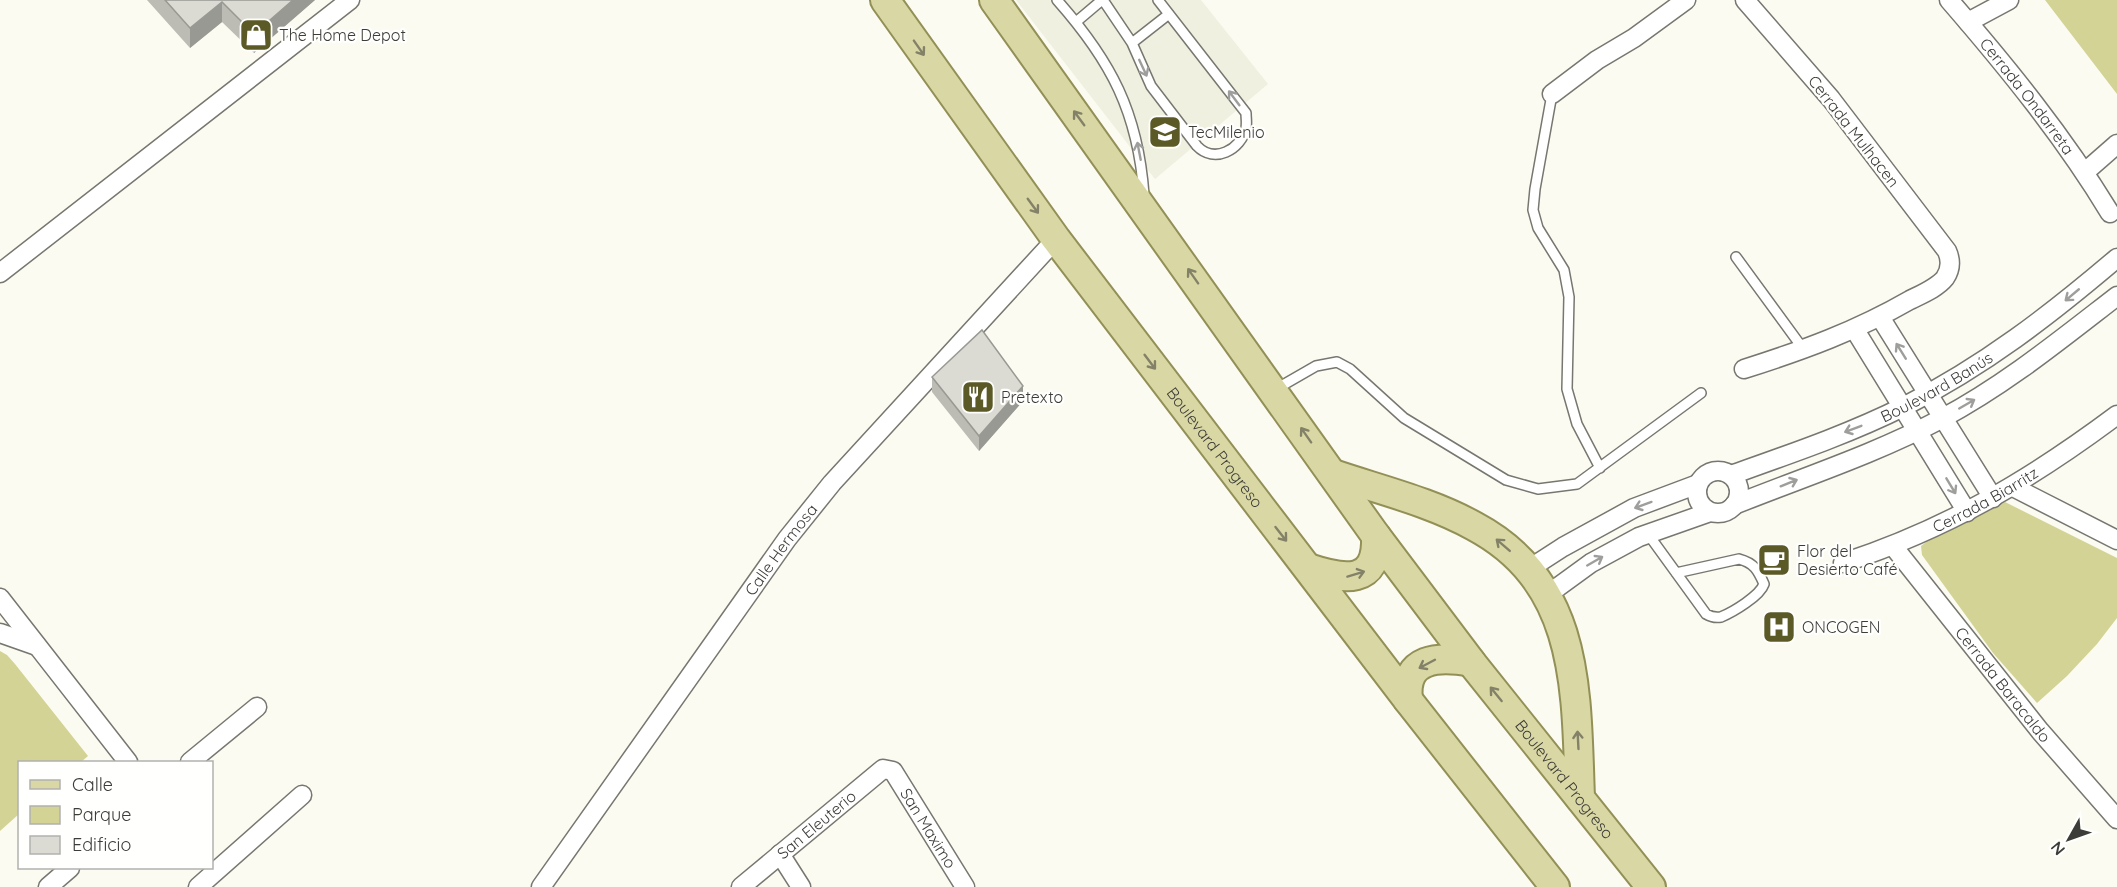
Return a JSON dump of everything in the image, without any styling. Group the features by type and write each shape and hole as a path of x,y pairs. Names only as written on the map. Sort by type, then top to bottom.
{"main road":[{"name":"Boulevard Progreso","path":"885,0 1056,239 1408,700 1555,887"},
{"name":"Boulevard Progreso","path":"994,0 1376,536 1471,662 1651,887"},
{"path":"1333,474 1436,509 1473,525 1498,540 1529,569 1547,595 1564,634 1572,672 1580,798"},
{"path":"1308,568 1341,577 1363,572 1369,569 1377,553 1376,536"},
{"path":"1408,700 1406,687 1411,674 1424,664 1437,658 1471,662"}],"street":[{"path":"0,273 350,0"},
{"path":"1552,94 1597,60 1634,38 1686,0"},
{"name":"Cerrada Mulhacen","path":"1745,0 1831,99 1947,251 1950,268 1938,284 1880,317"},
{"name":"Cerrada Ondarreta","path":"1949,0 2033,102 2085,172 2110,213"},
{"name":"Cerrada Ondarreta","path":"1968,22 2009,0"},
{"name":"Cerrada Ondarreta","path":"2085,172 2117,144"},
{"name":"Calle Hermosa","path":"541,887 787,539 832,483 1056,239"},
{"name":"Boulevard Banús","path":"1731,476 1863,426 1928,394 1977,366 2039,323 2117,258"},
{"name":"Boulevard Banús","path":"1734,505 1854,459 1943,418 2031,363 2117,296"},
{"path":"1744,369 1804,350 1855,330 1880,317 1993,498"},
{"path":"1855,330 1967,512"},
{"name":"Cerrada Biarritz","path":"1843,563 1893,546 1993,498 2084,440 2117,415"},
{"path":"1529,569 1590,531 1634,508 1698,484 1706,474 1712,471 1725,472 1736,480 1739,493 1734,505 1723,513 1710,512 1648,534 1591,563 1547,595"},
{"path":"1698,484 1699,503 1710,512"},
{"path":"2013,487 2117,540"},
{"name":"Cerrada Baracaldo","path":"1893,546 2040,731 2117,819"},
{"path":"0,598 127,761"},
{"path":"0,633 37,646"},
{"path":"191,761 258,707"},
{"name":"San Eleuterio","path":"741,887 883,769 893,771"},
{"name":"San Maximo","path":"893,771 965,887"},
{"path":"198,887 214,876 302,795"},
{"path":"780,854 801,887"},
{"path":"48,887 68,869"}],"lane":[{"path":"1057,0 1076,22 1111,72 1126,104 1136,135 1142,166 1145,209"},
{"path":"1076,22 1102,0 1132,43 1151,86 1202,152 1210,155 1224,153 1239,143 1247,126 1245,114 1158,0"},
{"path":"1132,43 1169,14"},
{"path":"1552,94 1533,210 1538,228 1564,270 1569,297 1567,389 1577,424 1600,468"},
{"path":"1736,257 1804,350"},
{"path":"1274,390 1316,366 1336,362 1350,369 1404,418 1506,480 1538,489 1577,484 1701,393"},
{"path":"1648,534 1676,573 1706,614 1712,617 1720,617 1753,598 1762,591 1764,584 1757,568 1739,559 1676,573"}],"shaded area":[{"name":"TecMilenio","path":"1016,0 1201,0 1268,84 1155,179"}],"green space":[{"path":"2045,0 2117,0 2117,94"},
{"path":"2005,502 2117,558 2117,618 2097,644 2067,676 2037,703 1993,653 1922,555 1921,546 1930,539"},
{"path":"0,651 15,664 88,756 82,761 18,761 18,815 0,831"}],"building":[{"path":"165,0 293,0 254,34 222,2 190,28"},
{"name":"Pretexto","path":"982,330 1023,386 979,436 932,377"}],"place":[{"name":"The Home Depot","path":"256,35"},
{"name":"TecMilenio","path":"1165,132"},
{"name":"Pretexto","path":"978,397"},
{"name":"Flor del Desierto Café","path":"1774,560"},
{"name":"ONCOGEN","path":"1779,627"}]}
